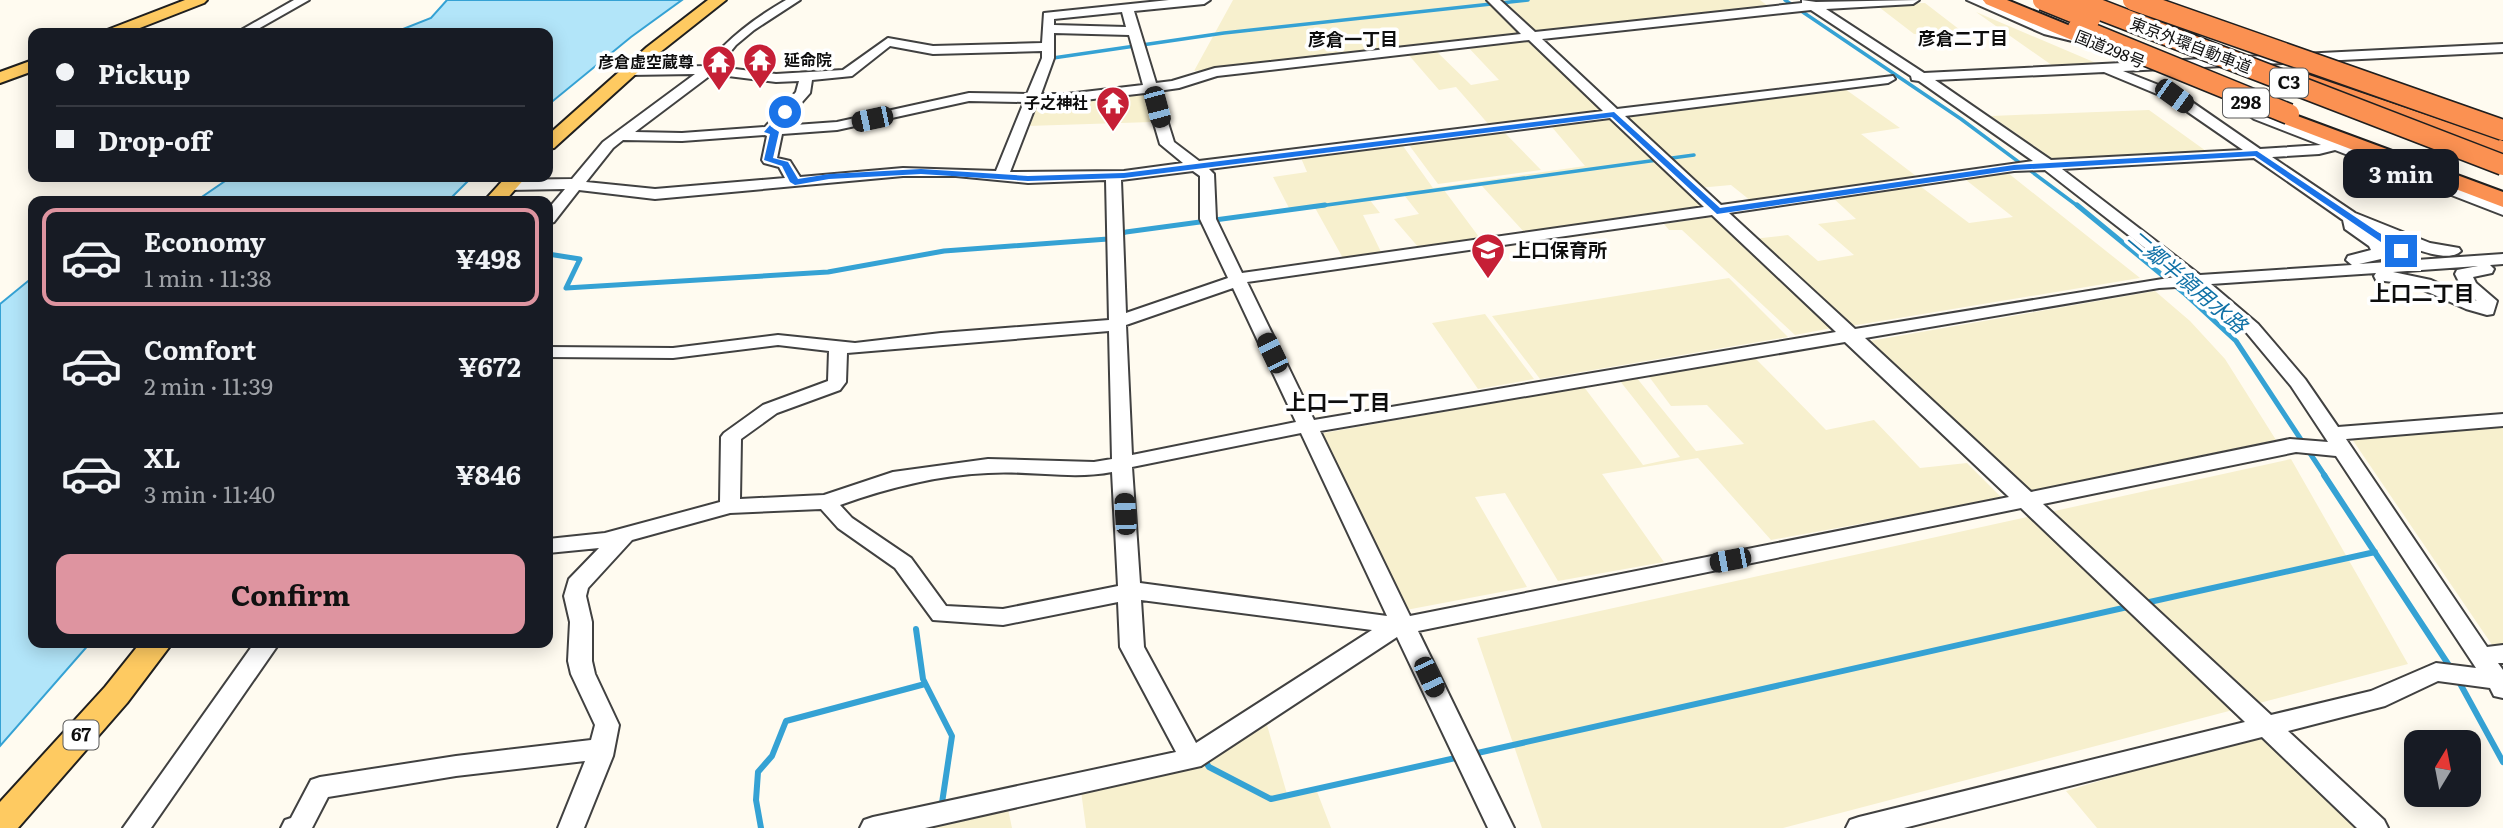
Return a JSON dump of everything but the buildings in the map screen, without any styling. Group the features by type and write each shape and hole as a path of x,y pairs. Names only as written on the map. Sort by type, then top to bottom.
{"highway":[{"name":"国道298号","path":"1992,0 2082,32 2150,65 2238,100 2503,198"},
{"path":"2008,0 2082,32 2503,198"},
{"path":"2045,0 2115,23 2503,181"},
{"name":"東京外環自動車道","path":"2075,0 2503,165"},
{"name":"東京外環自動車道","path":"2092,0 2284,63"},
{"path":"2122,0 2284,63 2503,140"},
{"path":"2133,0 2503,140"},
{"path":"2082,32 2351,127 2409,141 2503,174"},
{"path":"2284,63 2343,78 2503,140"}],"main road":[{"path":"126,28 199,0"},
{"path":"553,139 629,71 718,0"},
{"path":"0,78 28,67"},
{"path":"498,196 511,182"},
{"name":"67","path":"0,825 116,695 153,648"}],"street":[{"path":"251,28 303,0"},
{"path":"553,212 600,153 619,136 709,70 737,37 794,0"},
{"path":"1001,176 1048,58 1048,16 1126,5 1204,0"},
{"path":"1493,0 2375,828"},
{"path":"619,136 682,137 837,126 970,97 1067,98 1174,85 1215,72 1807,3 1913,0"},
{"path":"1973,0 2048,31 2082,32"},
{"path":"2146,0 2184,14 2189,18 2188,24"},
{"path":"1807,3 1922,77 2048,165 2230,307 2274,352 2492,654 2500,685 2436,672 2376,699 1859,828"},
{"path":"1126,5 1167,144 1207,174 1208,219 1501,828"},
{"path":"1049,29 1134,31"},
{"path":"629,71 709,70 769,78 847,74 888,42 942,50 1049,47"},
{"path":"527,182 655,194 902,172 1064,179 1113,176 1888,80 2150,65 2284,63 2503,48"},
{"path":"2103,68 2174,96 2503,321"},
{"path":"795,182 785,164 769,160 771,132 803,93 806,76"},
{"path":"2238,100 2259,116 2503,210"},
{"path":"553,352 673,353 778,340 855,348 1117,323 1237,280 2014,167 2319,150 2335,146"},
{"path":"1113,176 1122,464 1132,647 1192,759"},
{"path":"2351,217 2375,223 2402,240 2430,249 2503,249"},
{"path":"2323,271 2327,261 2364,260 2380,251 2376,243 2351,226 2351,217"},
{"path":"553,545 605,540 730,506 825,502 893,479 988,466 1094,469 1308,426 2159,282 2503,259"},
{"path":"2487,310 2488,301 2469,286 2463,274 2475,270 2503,268"},
{"path":"2323,271 2353,278 2400,276 2420,280 2464,303 2487,310"},
{"path":"730,506 731,437 770,409 833,386 837,382 838,346"},
{"path":"825,502 845,523 903,563 941,614 1003,617 1129,591 1403,625 2291,446 2503,420"},
{"path":"571,828 602,749 607,725 580,662 581,622 575,596 577,585 624,535"},
{"path":"873,828 1192,759 1403,625"},
{"path":"136,828 264,648"},
{"path":"294,828 300,827 320,788 456,766 602,749"}],"shaded area":[{"path":"1233,0 1760,0 1768,6 1194,71"},
{"path":"1925,3 1964,33 1914,34 1875,4"},
{"path":"1976,12 2096,63 2053,66"},
{"path":"1529,40 1605,110 1490,126 1456,87 1439,90 1407,53 1434,49 1471,85 1499,80 1467,46"},
{"path":"1845,89 1900,128 1861,134 1916,176 1751,201 1731,185 1698,188 1624,118"},
{"path":"1143,92 1152,122 1027,126 1036,99"},
{"path":"2149,110 2206,151 2053,159 1991,116"},
{"path":"1612,119 1705,208 1524,232 1482,186 1444,190 1482,241 1419,248 1394,219 1419,214 1404,195 1369,199 1380,213 1363,215 1382,254 1344,260 1314,206 1289,208 1273,177 1307,172 1301,158 1403,146 1433,188 1585,166 1551,126"},
{"path":"1504,132 1541,170 1438,184 1409,145"},
{"path":"2008,173 2140,278 1845,327 1753,239 1788,235 1818,261 1854,255 1818,224 1856,219 1833,198 1920,186 1969,223 2013,217 1966,180"},
{"path":"1713,217 1832,328 1795,335 1682,230 1669,230 1664,224"},
{"path":"1729,278 1788,337 1540,379 1492,316"},
{"path":"2155,291 2190,321 2225,359 2276,440 2023,492 1864,342"},
{"path":"1485,314 1534,379 1478,389 1432,323"},
{"path":"1755,358 1826,430 1874,420 1920,468 1967,463 2002,498 1771,540 1698,458 1602,474 1664,562 1558,581 1505,493 1475,497 1527,587 1406,610 1318,434 1584,387 1643,465 1680,457 1620,381 1636,377 1696,451 1744,444 1707,405 1671,406 1647,374"},
{"path":"2503,425 2503,661 2352,439"},
{"path":"2291,459 2408,664 1783,828 1542,828 1477,638"},
{"path":"1267,725 1287,794 1316,789 1331,828 1086,828 1081,791 1199,766"},
{"path":"2256,734 2358,828 2097,828 2066,791"},
{"path":"1008,809 1012,828 930,828"}],"water":[{"path":"447,0 682,0 631,37 553,101 553,28 406,28 431,18"},
{"path":"224,182 467,182 453,196 203,196"},
{"path":"28,281 28,648 86,648 0,746 0,304"}],"waterway":[{"path":"1053,58 1224,33 1528,0"},
{"name":"二郷半領用水路","path":"1785,0 1961,119 2079,207"},
{"path":"1312,207 1694,155"},
{"path":"553,255 580,259 566,288 828,272 944,251 1108,239 1126,232 1325,205"},
{"name":"二郷半領用水路","path":"2077,205 2184,293 2236,341 2325,476"},
{"name":"二郷半領用水路","path":"2324,475 2375,552"},
{"path":"2145,603 2375,552"},
{"name":"二郷半領用水路","path":"2375,552 2452,670"},
{"path":"1473,754 2132,606"},
{"path":"916,629 923,679 952,736 942,803"},
{"name":"二郷半領用水路","path":"2457,678 2503,762"},
{"path":"761,828 756,800 758,772 772,756 786,721 925,684"},
{"path":"1203,758 1209,767 1271,799 1460,757"}],"place":[{"name":"延命院","path":"760,90"},
{"name":"彦倉虚空蔵尊","path":"719,92"},
{"name":"子之神社","path":"1113,133"},
{"name":"上口保育所","path":"1488,280"}],"district":[{"name":"彦倉二丁目","path":"1963,39"},
{"name":"彦倉一丁目","path":"1353,40"},
{"name":"上口二丁目","path":"2422,294"},
{"name":"上口一丁目","path":"1338,403"}],"route":[{"path":"785,112 768,132 775,132 769,160 790,168 795,182 921,171 1064,179 1124,176 1614,114 1717,211 2014,167 2257,153 2401,251"}]}
